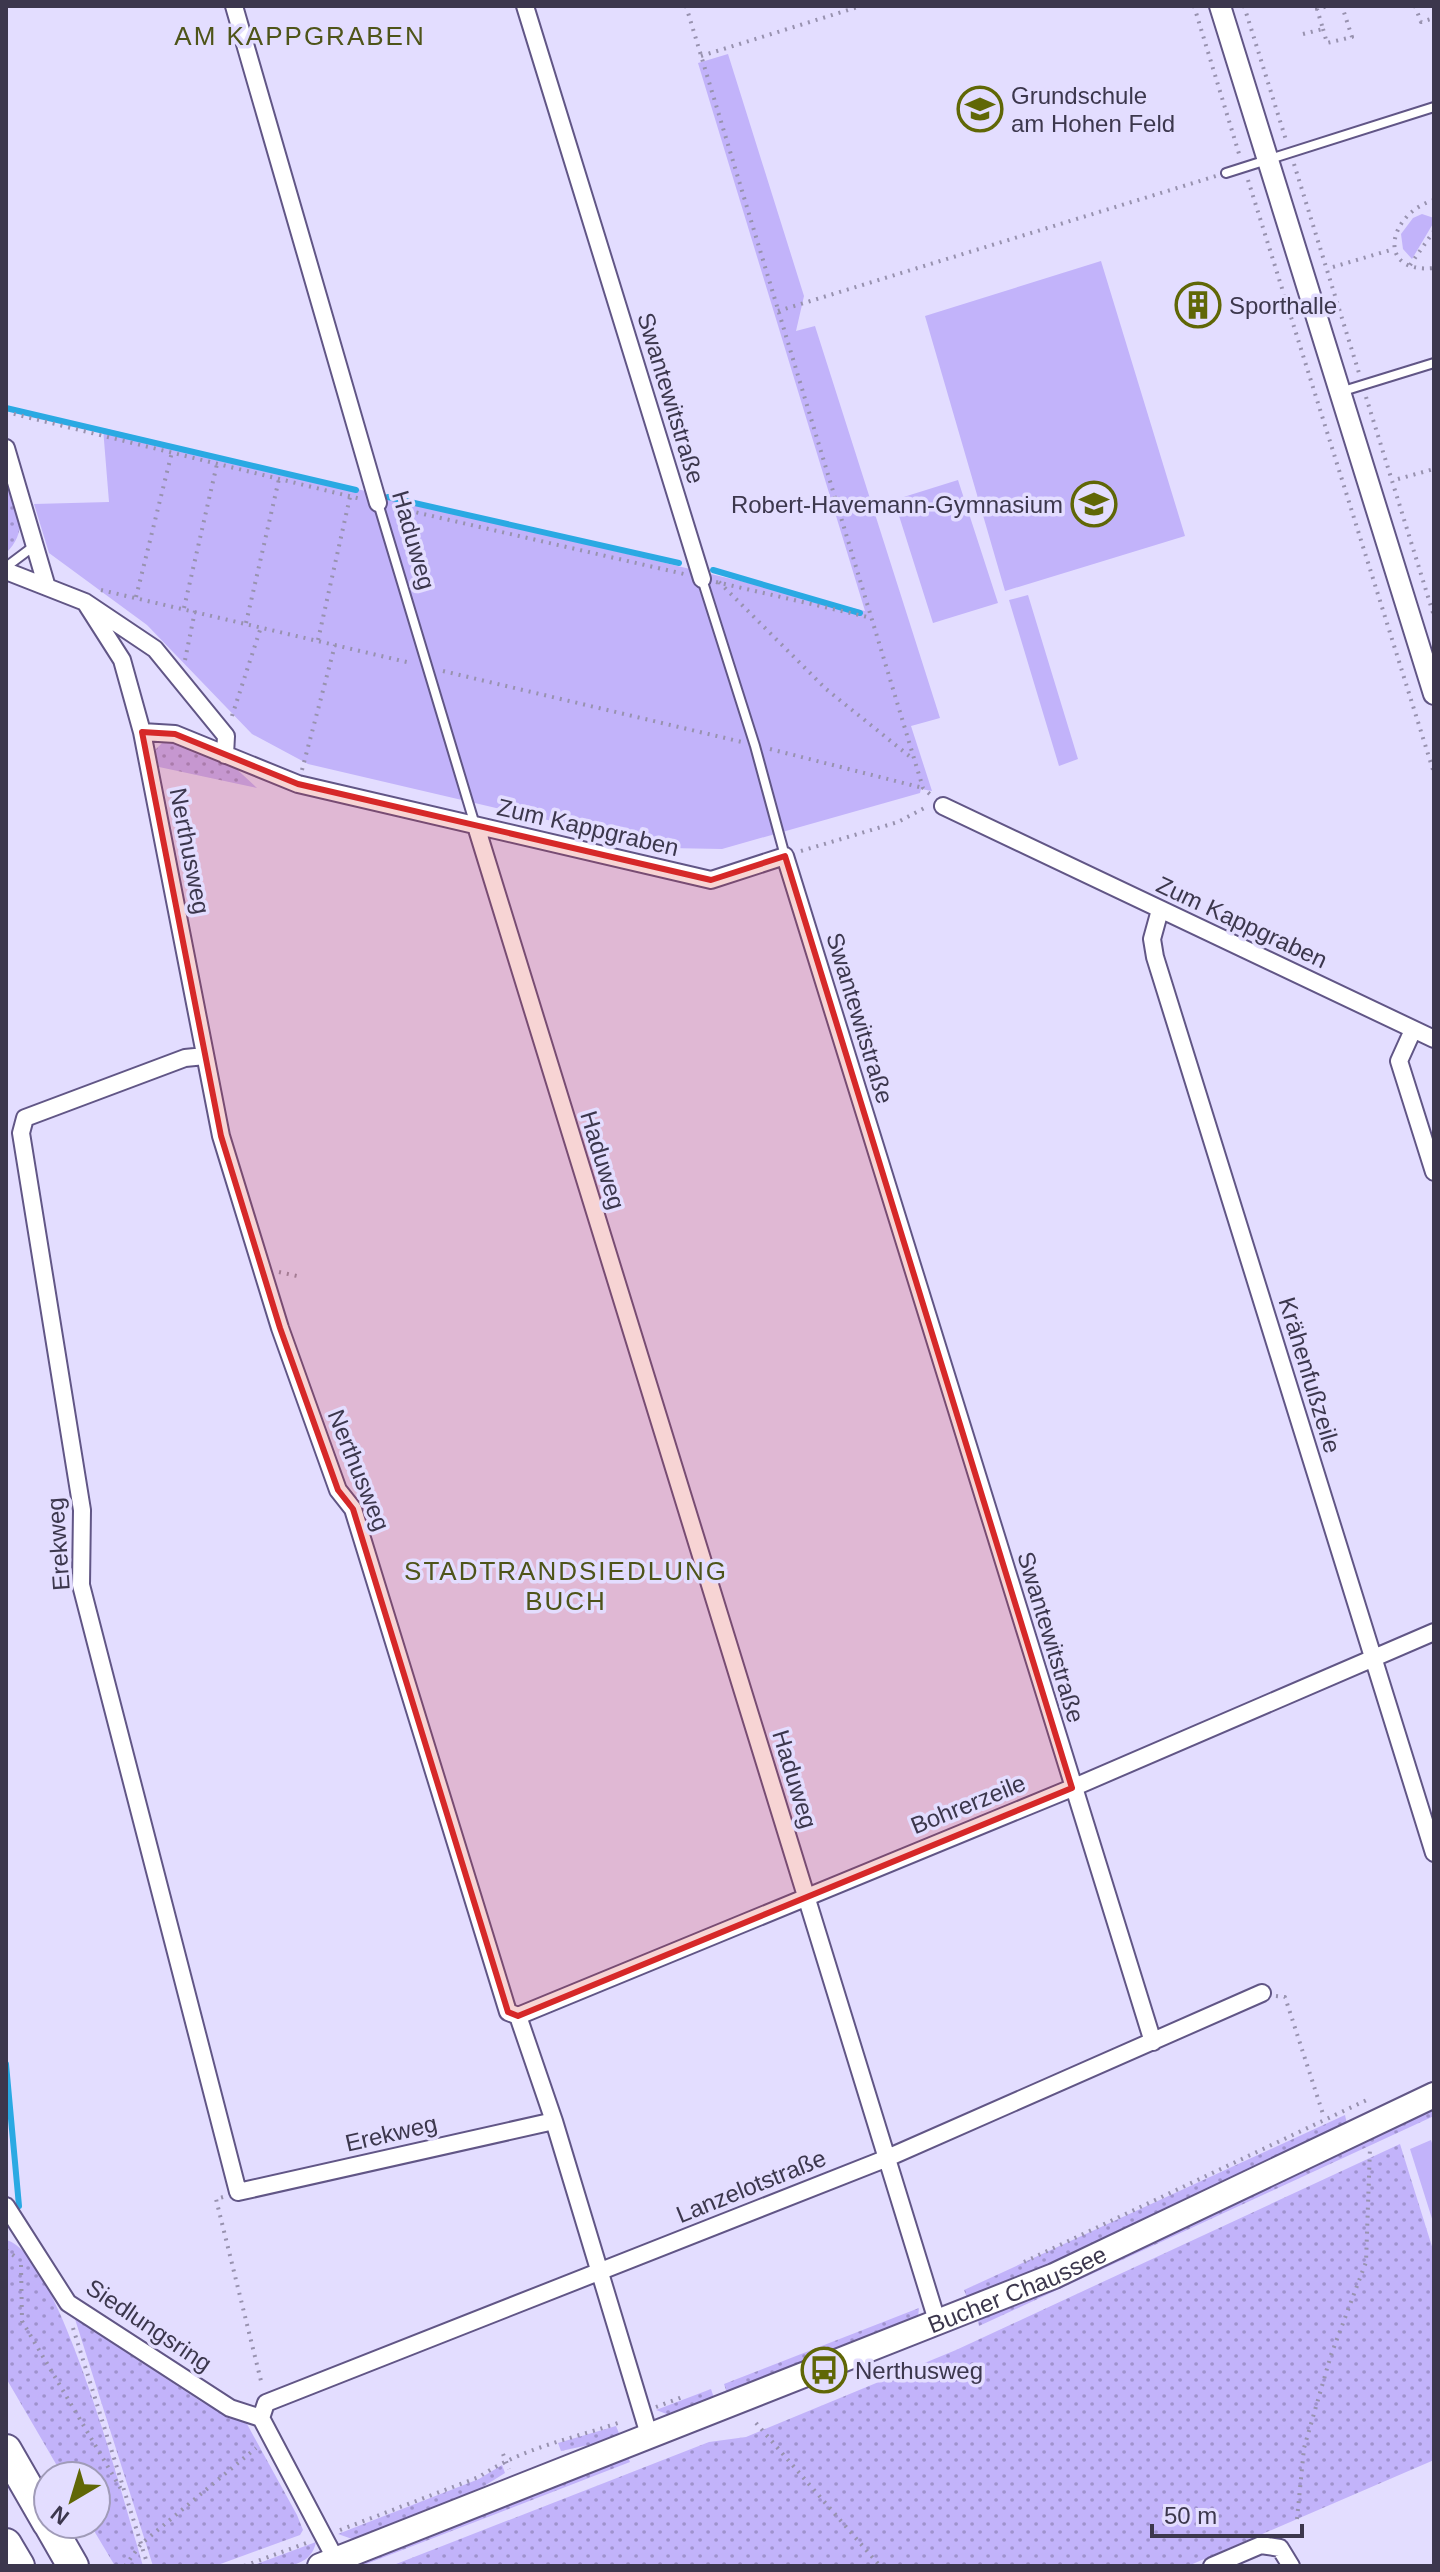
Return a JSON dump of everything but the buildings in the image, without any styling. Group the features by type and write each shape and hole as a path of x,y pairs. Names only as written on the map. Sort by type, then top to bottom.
{"highway":[{"path":"6,2450 32,2495"},
{"path":"58,2540 73,2566"},
{"path":"6,2544 19,2566"}],"main road":[{"name":"Bucher Chaussee","path":"328,2563 1054,2276 1434,2095"}],"street":[{"name":"Haduweg","path":"234,6 378,503"},
{"name":"Swantewitstraße","path":"525,6 711,580"},
{"path":"1220,6 1434,694"},
{"path":"6,448 46,584"},
{"path":"6,569 87,595 155,649 181,677 226,736 225,755"},
{"name":"Nerthusweg","path":"87,595 122,660 142,732 221,1136 280,1328 338,1490 353,1509 508,2012 518,2016 554,2121 650,2438"},
{"path":"122,660 135,651 155,649"},
{"name":"Zum Kappgraben","path":"142,732 175,734 298,784 711,880 785,856"},
{"name":"Zum Kappgraben","path":"940,803 1434,1039"},
{"name":"Haduweg","path":"476,826 938,2324"},
{"name":"Swantewitstraße","path":"785,856 1153,2042"},
{"name":"Krähenfußzeile","path":"1160,910 1152,939 1155,957 1434,1853"},
{"path":"1413,1030 1399,1061 1434,1172"},
{"name":"Erekweg","path":"205,1056 185,1058 25,1118 21,1133 82,1510 81,1585 238,2192 554,2121"},
{"name":"Bohrerzeile","path":"518,2016 1072,1788 1434,1632"},
{"name":"Lanzelotstraße","path":"264,2410 600,2271 885,2159 1262,1993"},
{"name":"Siedlungsring","path":"6,2206 68,2303 230,2408 264,2410"},
{"path":"264,2410 325,2536 328,2563"},
{"path":"1212,2566 1261,2545 1280,2548 1291,2566"}],"lane":[{"path":"1226,173 1434,107"},
{"path":"1340,392 1434,363"},
{"name":"Haduweg","path":"378,503 476,826"},
{"path":"6,569 34,546"},
{"name":"Swantewitstraße","path":"711,580 785,856"}],"path":[{"path":"686,6 923,788"},
{"path":"701,56 861,6"},
{"path":"1194,6 1434,773"},
{"path":"1244,6 1434,616"},
{"path":"1328,6 1317,8 1327,43 1352,37 1342,6"},
{"path":"1415,6 1421,22 1434,18"},
{"path":"1303,34 1323,29"},
{"path":"778,311 1226,173"},
{"path":"1434,200 1421,204 1398,225 1393,236 1394,249 1410,266 1434,268"},
{"path":"1410,266 1434,231"},
{"path":"1333,267 1394,249"},
{"path":"6,412 350,497 872,618"},
{"path":"136,597 172,452"},
{"path":"184,608 217,464"},
{"path":"1398,479 1434,469"},
{"path":"246,623 279,479"},
{"path":"318,640 350,497"},
{"path":"711,580 826,689 915,761"},
{"path":"87,595 136,597 755,746 923,788 940,803 898,822 785,856"},
{"path":"181,677 195,611"},
{"path":"226,736 261,627"},
{"path":"298,784 335,645"},
{"path":"1424,743 1434,740"},
{"path":"1262,1993 1285,1997 1323,2114"},
{"path":"1019,2264 1373,2098"},
{"path":"1297,2519 1304,2448 1331,2355 1366,2262 1370,2148"},
{"path":"238,2192 216,2199 264,2410"},
{"path":"21,2263 22,2321 122,2491"},
{"path":"68,2303 122,2491 148,2566"},
{"path":"244,2566 479,2477 505,2460 686,2396"},
{"path":"756,2423 880,2566"},
{"path":"125,2566 141,2544 261,2444"},
{"path":"503,2454 509,2469"}],"highlighted area":[{"path":"142,732 175,734 298,784 711,880 785,856 1072,1788 518,2016 508,2012 353,1509 338,1490 280,1328 221,1136"}],"shaded area":[{"path":"728,54 804,296 796,331 815,326 940,718 911,726 932,791 921,789 920,793 722,849 668,848 308,764 252,734 147,625 49,553 34,504 109,502 103,428 865,611 698,63"},
{"path":"1422,214 1434,218 1434,222 1412,259 1403,249 1401,234 1413,218"},
{"path":"1101,261 1185,536 1005,591 925,316"},
{"path":"6,470 20,514 20,524 14,544 6,553"},
{"path":"958,480 998,603 933,623 894,500"},
{"path":"1028,595 1078,759 1059,766 1009,600"},
{"path":"166,739 229,762 257,788 159,767 155,750"},
{"path":"1434,2110 1434,2116 979,2326 978,2321"},
{"path":"1345,2115 1348,2128 969,2303 964,2290"},
{"path":"1431,2140 1434,2149 1434,2225 1410,2149"},
{"path":"1400,2144 1434,2253 1434,2460 1188,2566 391,2566 709,2442 746,2437 956,2350"},
{"path":"6,2240 26,2255 47,2288 88,2386 112,2460 54,2460 6,2378"},
{"path":"919,2308 918,2317 728,2396 724,2384"},
{"path":"75,2319 202,2402 247,2424 297,2515 303,2530 300,2535 215,2566 153,2566"},
{"path":"711,2389 715,2401 672,2416 656,2410"},
{"path":"616,2426 621,2438 561,2451 558,2443"},
{"path":"628,2457 630,2462 361,2566 352,2566"},
{"path":"112,2461 143,2566 115,2566 100,2540 112,2540"},
{"path":"502,2465 505,2473 465,2498 355,2540 338,2534 479,2479"},
{"path":"316,2542 312,2552 299,2563 251,2566"}],"waterway":[{"path":"6,408 356,490"},
{"path":"388,497 679,563"},
{"path":"713,570 860,613"},
{"path":"6,2064 19,2206"}],"place":[{"name":"Grundschule am Hohen Feld","path":"980,109"},
{"name":"Sporthalle","path":"1198,305"},
{"name":"Robert-Havemann-Gymnasium","path":"1094,504"},
{"name":"Nerthusweg","path":"824,2370"}],"district":[{"name":"AM KAPPGRABEN","path":"300,36"},
{"name":"STADTRANDSIEDLUNG BUCH","path":"566,1586"}]}
